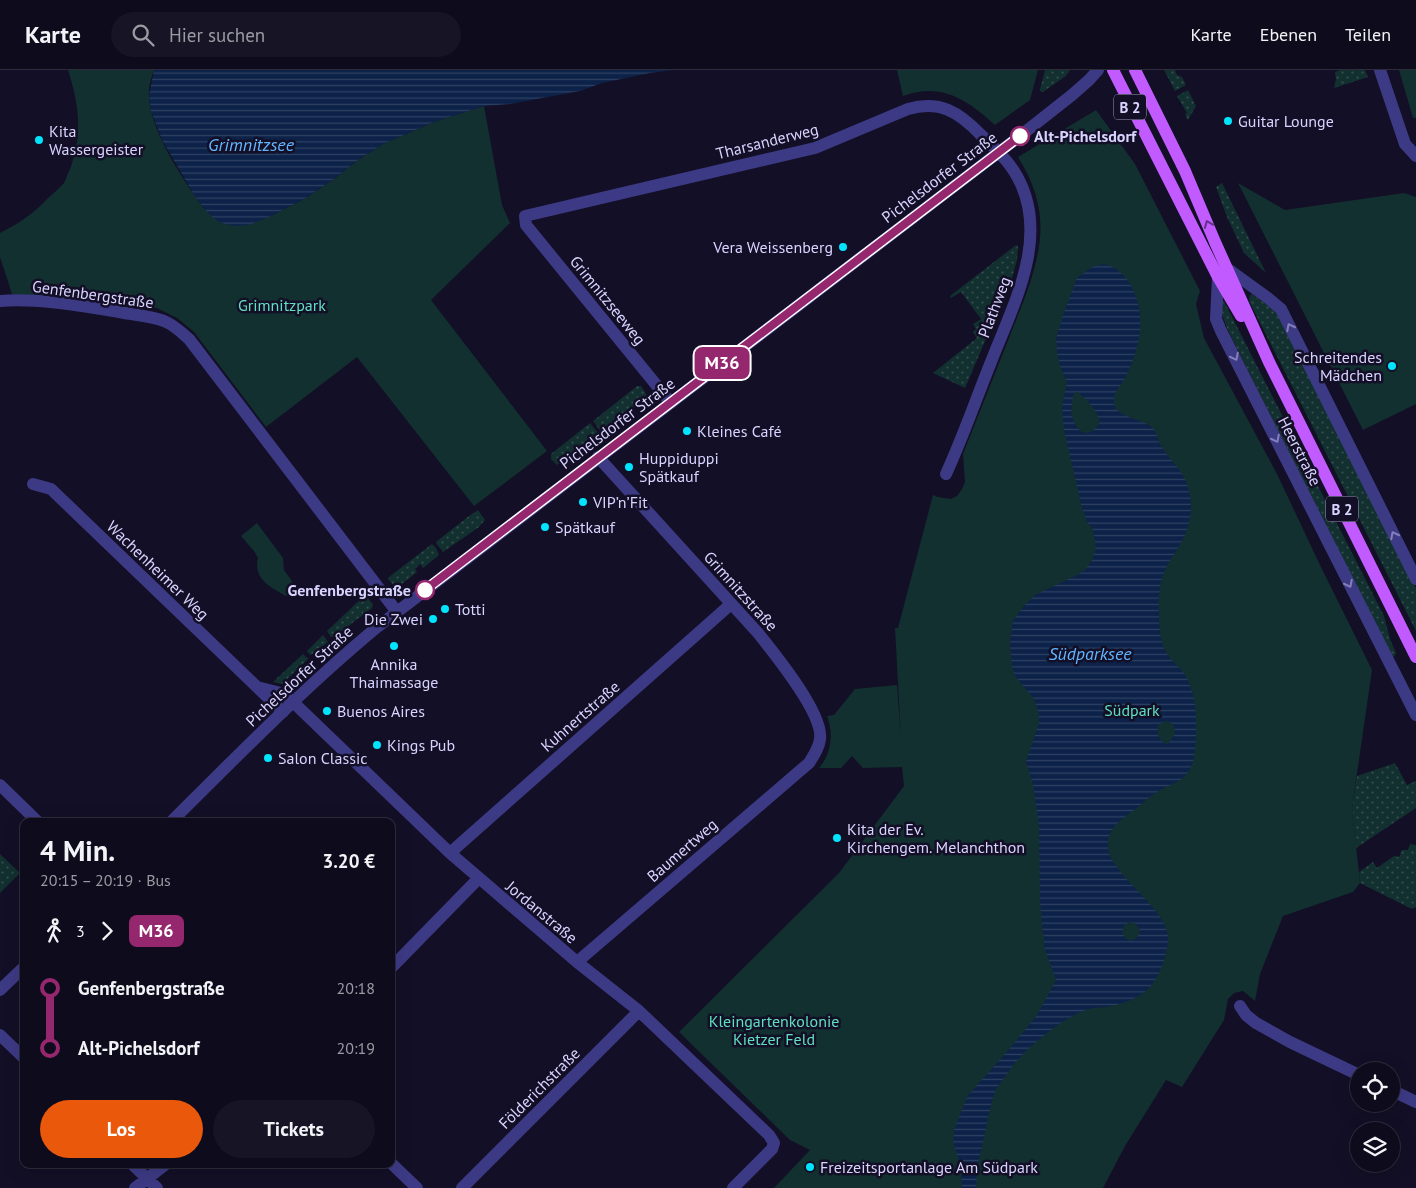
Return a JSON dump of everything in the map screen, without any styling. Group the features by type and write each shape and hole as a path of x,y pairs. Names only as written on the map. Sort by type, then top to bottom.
{"main road":[{"name":"Heerstraße","path":"1112,70 1223,273 1416,657"},
{"name":"Heerstraße","path":"1135,70 1186,171 1223,273"}],"street":[{"name":"Pichelsdorfer Straße","path":"175,818 293,702 343,656 397,612 999,152 1089,80 1098,70"},
{"path":"1380,70 1405,144 1416,156"},
{"name":"Tharsanderweg","path":"525,216 815,148 916,107 930,106 951,110 960,115 999,152"},
{"name":"Plathweg","path":"946,474 1020,288 1027,265 1030,216 1026,198 1017,177 999,152"},
{"name":"Grimnitzseeweg","path":"525,216 526,225 671,403"},
{"name":"Heerstraße","path":"1416,579 1281,309 1268,298 1223,273 1216,319 1221,331 1416,715"},
{"name":"Genfenbergstraße","path":"2,301 47,302 90,308 154,318 176,328 189,339 397,612"},
{"name":"Grimnitzstraße","path":"598,457 758,633 782,664 814,713 819,725 820,737 817,750 809,763"},
{"name":"Wachenheimer Weg","path":"33,484 51,489 283,712"},
{"name":"Kuhnertstraße","path":"450,853 732,604"},
{"name":"Wachenheimer Weg","path":"257,687 281,693 293,702"},
{"name":"Jordanstraße","path":"293,702 478,879 638,1011 767,1134 774,1143 770,1151 733,1188"},
{"name":"Baumertweg","path":"577,962 809,763"},
{"path":"0,785 34,818"},
{"path":"395,964 478,879"},
{"path":"0,990 20,971"},
{"path":"1240,1006 1246,1015 1256,1023 1290,1042 1350,1071"},
{"name":"Földerichstraße","path":"462,1188 638,1011"},
{"path":"0,1035 20,1054"},
{"path":"1400,1094 1416,1102"},
{"path":"395,1167 417,1188"},
{"path":"136,1168 157,1188"},
{"path":"134,1188 161,1168"}],"green space":[{"name":"Grimnitzpark","path":"68,70 154,70 149,94 151,111 156,126 170,157 206,211 267,218 306,198 383,144 434,122 484,106 502,205 510,223 431,300 547,451 474,506 357,357 266,427 194,332 177,318 157,308 12,294 0,257 0,233 31,214 64,183 74,156 77,143 78,119 75,95"},
{"path":"897,70 1038,70 1030,100 995,125 964,101 942,92 917,92 903,96"},
{"path":"1045,70 1070,70 1066,76 1043,92 1040,89"},
{"path":"1164,70 1175,70 1177,75 1182,77 1186,85 1175,91"},
{"path":"1340,70 1365,70 1368,77 1334,88 1335,72"},
{"path":"1399,70 1416,70 1416,118 1413,118"},
{"path":"1188,90 1196,106 1188,120 1185,114 1187,113 1177,96"},
{"name":"Südpark","path":"1096,110 1135,164 1200,291 1196,304 1204,338 1278,476 1372,670 1352,808 1360,883 1353,892 1283,916 1260,974 1255,1001 1243,991 1234,993 1228,999 1224,1020 1182,1087 1166,1080 1125,1146 1103,1188 774,1188 810,1150 790,1140 679,1032 839,873 904,786 902,767 863,768 852,756 841,768 819,768 829,750 830,744 831,737 827,716 834,715 855,689 897,685 901,737 895,628 898,628 933,495 951,499 957,496 965,482 963,454 1024,300 1036,262 1040,227 1039,211 1028,176 1018,157"},
{"path":"1222,183 1266,273 1244,253 1227,217 1216,187"},
{"path":"1238,183 1285,210 1404,193 1416,197 1416,404 1363,430"},
{"path":"1016,245 1018,246 1017,260 1012,278 965,388 933,373 977,338 973,332 976,329 973,324 981,319 961,292 951,298 950,296"},
{"path":"1252,294 1276,311 1416,588 1416,631 1249,301"},
{"path":"1224,301 1384,616 1396,653 1394,657 1229,333 1222,315 1222,302"},
{"path":"637,386 641,386 646,394 646,398 601,432 593,421"},
{"path":"590,423 598,433 557,465 551,459 551,454"},
{"path":"478,510 485,520 479,527 443,552 436,543 437,541"},
{"path":"257,523 283,558 284,570 292,581 295,590 290,595 286,596 264,582 258,572 258,558 241,536"},
{"path":"432,544 439,555 423,568 420,564 415,569 417,572 396,588 388,579 389,577"},
{"path":"366,595 373,605 372,608 334,637 331,637 327,631"},
{"path":"323,635 328,642 311,655 308,653 307,651"},
{"path":"303,654 308,659 282,684 273,682"},
{"path":"1395,763 1407,785 1416,781 1416,808 1356,848 1352,808 1357,776"},
{"path":"1410,844 1416,845 1416,907 1412,909 1360,883 1359,872 1373,862 1377,868 1394,856 1399,857 1402,850 1408,850"},
{"path":"0,854 20,873 0,893"}],"water":[{"name":"Grimnitzsee","path":"154,70 673,70 602,83 580,91 510,104 484,106 434,122 383,144 306,198 267,218 249,225 235,226 216,220 206,211 194,195 162,140 151,111 149,95"},
{"name":"Südparksee","path":"1103,264 1119,271 1130,284 1136,295 1139,307 1140,331 1135,355 1125,378 1117,390 1114,405 1122,414 1148,424 1153,428 1163,449 1186,481 1191,502 1187,530 1162,579 1159,608 1160,631 1164,648 1185,675 1192,692 1196,710 1193,761 1189,771 1181,779 1154,794 1118,823 1108,839 1109,852 1117,867 1161,918 1168,936 1168,943 1158,974 1148,989 1123,1003 1109,1007 1089,1009 1059,1024 1039,1039 1015,1063 997,1088 993,1097 978,1164 976,1188 962,1188 961,1168 953,1141 955,1127 968,1095 1037,1015 1056,980 1044,947 1040,901 1039,827 1033,784 1026,762 1039,723 1038,711 1034,699 1015,676 1012,666 1010,641 1013,621 1023,607 1035,595 1085,570 1092,560 1096,548 1093,529 1087,522 1082,508 1064,430 1062,408 1067,382 1060,366 1056,339 1077,278 1092,267","holes":["1077,392 1091,405 1100,422 1096,428 1088,433 1080,431 1072,416 1073,396","1166,721 1175,728 1174,735 1167,744 1159,736 1158,725","1129,922 1135,923 1140,930 1139,935 1134,940 1126,939 1122,932 1124,926"]}],"bus line":[{"name":"M36","path":"425,590 1020,136"}],"place":[{"name":"Guitar Lounge","path":"1228,121"},
{"name":"Alt-Pichelsdorf","path":"1020,136"},
{"name":"Kita Wassergeister","path":"39,140"},
{"name":"Vera Weissenberg","path":"843,247"},
{"name":"Schreitendes Mädchen","path":"1392,366"},
{"name":"Kleines Café","path":"687,431"},
{"name":"Huppiduppi Spätkauf","path":"629,467"},
{"name":"VIP’n’Fit","path":"583,502"},
{"name":"Spätkauf","path":"545,527"},
{"name":"Genfenbergstraße","path":"425,590"},
{"name":"Totti","path":"445,609"},
{"name":"Die Zwei","path":"433,619"},
{"name":"Annika Thaimassage","path":"394,646"},
{"name":"Buenos Aires","path":"327,711"},
{"name":"Kings Pub","path":"377,745"},
{"name":"Salon Classic","path":"268,758"},
{"name":"Kita der Ev. Kirchengem. Melanchthon","path":"837,838"},
{"name":"Freizeitsportanlage Am Südpark","path":"810,1167"}],"park label":[{"name":"Kleingartenkolonie Kietzer Feld","path":"774,1030"}]}
